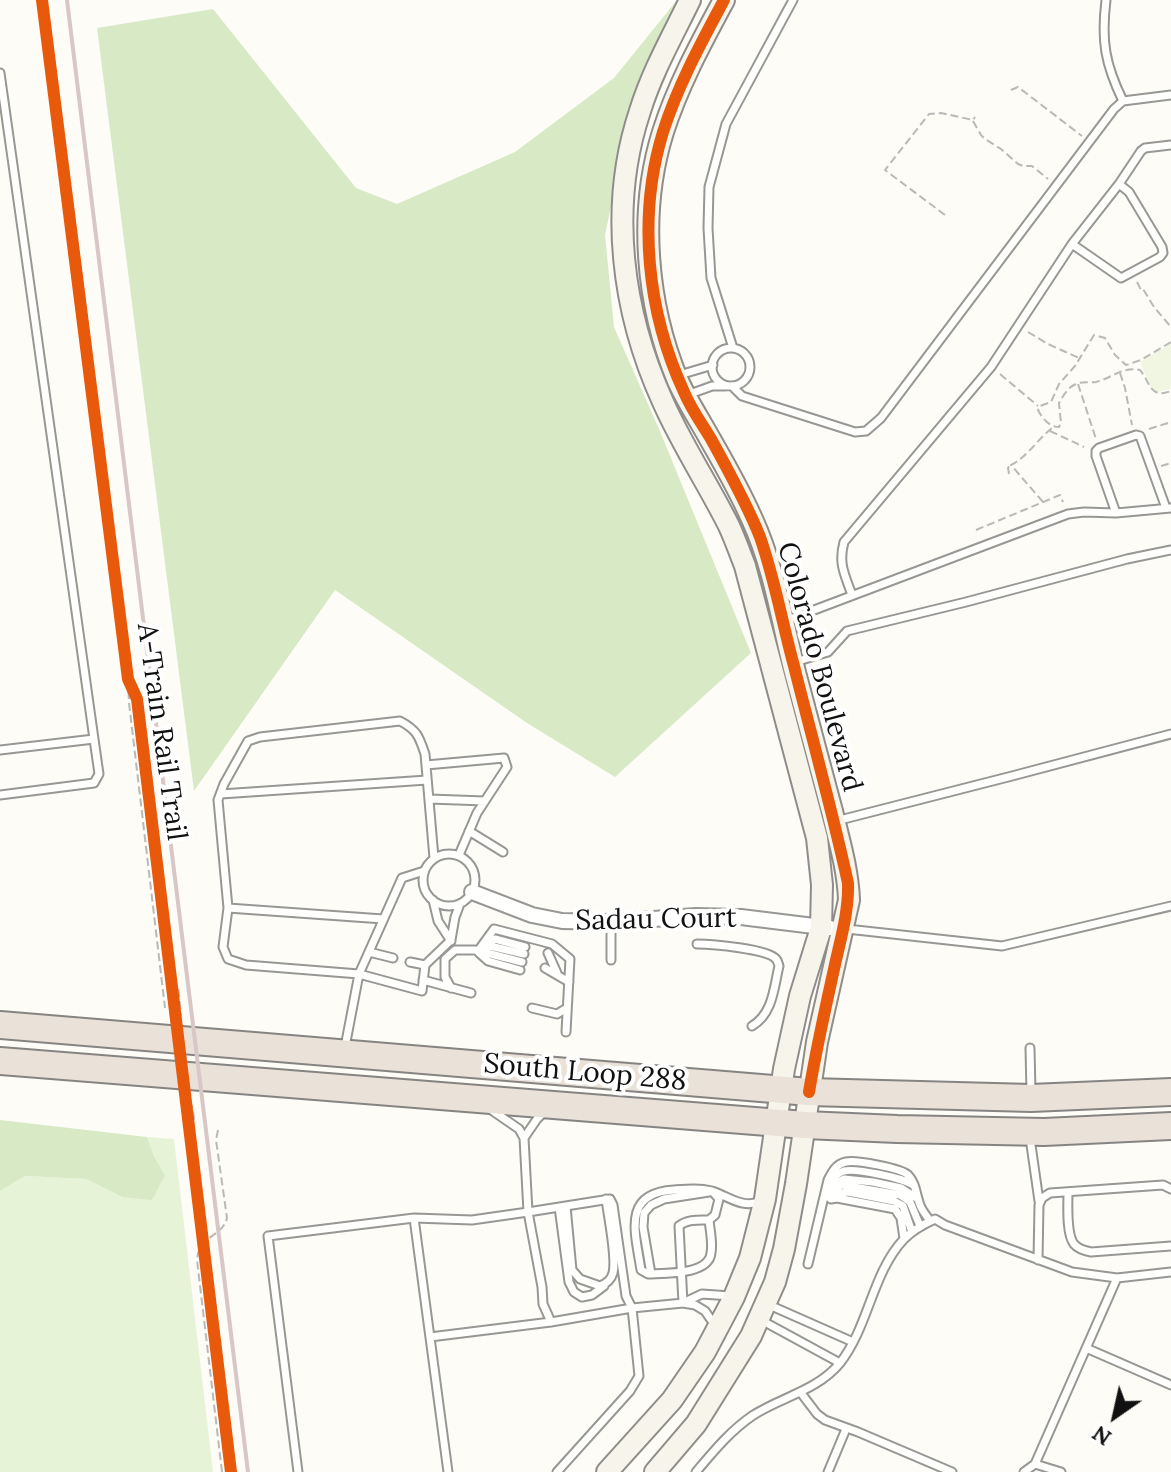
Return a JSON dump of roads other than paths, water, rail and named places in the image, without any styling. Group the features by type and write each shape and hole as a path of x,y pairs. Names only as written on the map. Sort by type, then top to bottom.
{"highway":[{"name":"South Loop 288","path":"0,1025 809,1092 1031,1098 1171,1092"},
{"name":"South Loop 288","path":"0,1061 805,1125 1029,1132 1171,1126"}],"street":[{"name":"Colorado Boulevard","path":"607,1472 672,1400 715,1335 750,1258 765,1199 775,1122 800,996 821,928 822,885 817,838 745,566 730,528 681,440 646,362 632,316 624,267 625,182 631,141 647,90 690,0"},
{"name":"Colorado Boulevard","path":"655,1472 696,1424 742,1350 775,1282 784,1249 817,1042 849,900 834,821 776,585 758,532 676,376 657,314 651,282 651,189 663,133 681,85 724,0"},
{"path":"655,383 676,376"},
{"path":"663,403 685,396"},
{"path":"761,627 783,621"},
{"name":"Sadau Court","path":"472,892 532,915 562,921 741,917 843,928"},
{"path":"696,1424 699,1408 741,1334 741,1312 734,1297"}],"lane":[{"path":"733,348 711,278 709,187 726,124 793,0"},
{"path":"1106,0 1104,46 1110,75 1123,101"},
{"path":"0,73 99,774 94,783 0,795"},
{"path":"685,396 712,386 730,386 743,381 750,371 748,359 733,348 717,354 713,365 715,376 723,384 730,386 742,396 855,432 866,431 881,418 1114,109 1123,101 1171,95"},
{"path":"852,595 841,564 844,542 991,367 1072,244 1141,151 1171,145"},
{"path":"1072,244 1121,278 1160,257 1162,247 1129,192 1119,184"},
{"path":"676,376 713,365"},
{"path":"783,621 1068,514 1116,513 1168,508 1138,436 1096,451 1116,513"},
{"path":"793,663 828,652 847,631 1171,550"},
{"path":"434,858 425,754 413,728 400,721 260,737 248,741 218,800 228,908 223,947 228,959 246,965 359,974 422,991 425,965 451,940 460,904"},
{"path":"834,821 1171,734"},
{"path":"0,750 94,739"},
{"path":"426,765 504,758 507,767 477,813 459,855"},
{"path":"221,794 427,780"},
{"path":"429,799 485,801"},
{"path":"469,831 503,852"},
{"path":"451,853 467,860 475,875 475,884 467,899 460,904 443,905 428,896 422,880 428,863 434,858 451,853"},
{"path":"344,1053 359,974 383,919 402,878 424,871"},
{"path":"433,900 438,921 455,950"},
{"path":"843,928 1002,946 1171,906"},
{"path":"228,908 383,919"},
{"path":"611,922 611,960"},
{"path":"478,951 494,929 552,944 570,959 566,1032"},
{"path":"451,988 445,977 445,959 455,950 522,958 495,939 478,951"},
{"path":"697,944 767,953 776,959 779,966 768,1010 760,1022 752,1026"},
{"path":"369,952 393,958"},
{"path":"548,956 557,975"},
{"path":"410,962 425,965"},
{"path":"544,972 569,982"},
{"path":"423,980 471,993"},
{"path":"532,1008 557,1014 567,1008"},
{"path":"1030,1048 1031,1098"},
{"path":"475,1099 519,1129 524,1138 528,1212 543,1304 551,1322"},
{"path":"524,1138 537,1119 553,1105"},
{"path":"1029,1132 1039,1205 1038,1260"},
{"path":"808,1264 832,1171 846,1162 904,1172 910,1176 921,1209 930,1221"},
{"path":"824,1196 837,1182 849,1178 895,1186 918,1199"},
{"path":"824,1196 842,1185 900,1195 910,1202 916,1229"},
{"path":"1039,1205 1042,1198 1050,1193 1163,1185 1171,1189"},
{"path":"709,1220 711,1254 701,1268 651,1274 641,1270 634,1227 636,1210 647,1197 663,1190 698,1188 726,1196 738,1204 752,1205 765,1199"},
{"path":"683,1303 679,1226 683,1222 709,1220 715,1215 719,1199 712,1191"},
{"path":"1068,1192 1069,1233 1074,1245 1091,1252 1171,1246"},
{"path":"824,1196 827,1201 837,1198 895,1209 901,1218 904,1239"},
{"path":"562,1206 569,1282 574,1292 582,1297 592,1295 608,1283 613,1273 606,1199"},
{"path":"298,1472 268,1236 414,1218 472,1220 610,1199 626,1296 632,1308 639,1376 630,1391 557,1472"},
{"path":"562,1206 572,1270 592,1285 608,1283"},
{"path":"414,1218 448,1472"},
{"path":"696,1472 754,1414 801,1393 832,1372 853,1342 894,1252 904,1239 930,1221 935,1219 1072,1272 1117,1278 1171,1272"},
{"path":"1024,1472 1035,1464 1117,1278"},
{"path":"683,1303 702,1294 734,1297"},
{"path":"430,1337 683,1303 705,1311 714,1322 715,1335"},
{"path":"762,1311 853,1342"},
{"path":"762,1311 840,1363"},
{"path":"1086,1348 1171,1385"},
{"path":"801,1393 825,1420 952,1472"},
{"path":"828,1472 846,1429"},
{"path":"1035,1464 1061,1472"}],"railway":[{"path":"67,0 248,1472"}]}
